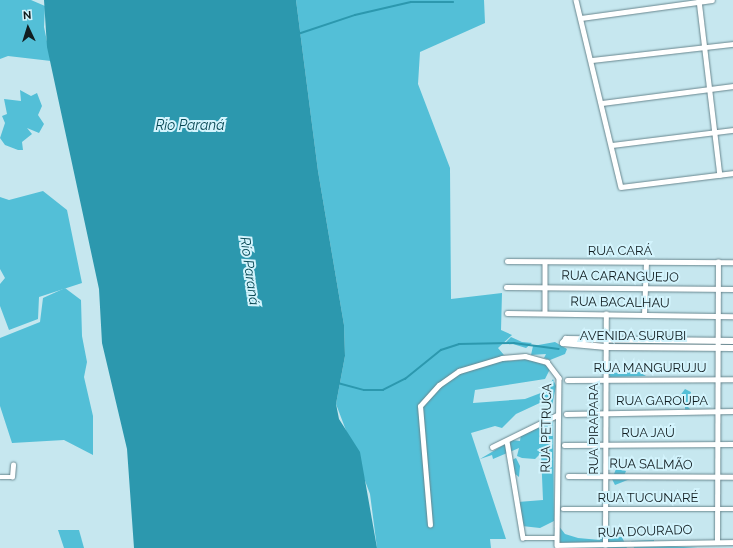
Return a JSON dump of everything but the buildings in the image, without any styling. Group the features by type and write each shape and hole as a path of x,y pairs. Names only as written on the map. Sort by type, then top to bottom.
{"street":[{"path":"576,0 592,60 621,187 733,173"},
{"path":"581,18 712,0"},
{"path":"699,1 720,175"},
{"path":"592,60 733,44"},
{"path":"602,103 733,86"},
{"path":"612,145 733,130"},
{"name":"RUA CARÁ","path":"507,261 733,262"},
{"path":"545,262 545,313"},
{"path":"644,314 646,262"},
{"path":"717,541 718,262"},
{"name":"RUA CARANGUEJO","path":"506,287 733,288"},
{"name":"RUA BACALHAU","path":"507,314 545,313 733,316"},
{"name":"RUA PIRAPARA","path":"605,545 606,314"},
{"name":"AVENIDA SURUBI","path":"606,344 566,339 563,343 606,344 717,344 733,341"},
{"name":"AVENIDA SURUBI","path":"717,344 733,348"},
{"name":"RUA PETRUCA","path":"430,524 420,406 439,385 459,372 502,358 525,356 542,360 554,368 559,378 557,415 557,545"},
{"name":"RUA MANGURUJU","path":"567,380 733,379"},
{"name":"RUA GAROUPA","path":"566,414 606,412 733,411"},
{"path":"492,447 507,441 557,415"},
{"path":"507,441 523,538 556,538"},
{"name":"RUA JAÚ","path":"564,445 733,444"},
{"path":"0,477 12,477 13,465"},
{"name":"RUA SALMÃO","path":"568,476 605,474 733,477"},
{"name":"RUA TUCUNARÉ","path":"563,509 733,509"},
{"name":"RUA DOURADO","path":"557,545 717,541 733,542"}],"shaded area":[{"path":"0,0 31,0 45,6 44,27 51,61 8,56 0,59"},
{"path":"296,0 484,0 485,23 420,52 418,84 450,168 451,299 502,293 501,330 512,335 498,348 509,361 528,359 551,367 545,379 475,390 473,403 525,399 546,391 553,379 556,386 552,406 544,401 516,414 502,428 495,426 471,433 506,539 490,539 491,548 377,548 370,494 336,404 345,356 344,325 318,171"},
{"path":"20,90 31,96 37,93 42,106 38,115 44,124 39,133 27,128 32,134 22,142 23,150 18,150 5,145 0,138 5,123 2,116 7,114 4,99 21,101"},
{"path":"43,191 67,210 82,283 39,297 38,319 9,330 0,306 0,284 5,278 0,269 0,197 9,200"},
{"path":"65,288 81,300 82,336 87,362 84,377 93,416 93,455 64,440 12,443 0,406 0,338 40,322 43,298"},
{"path":"511,337 522,342 532,343 526,348 506,342"},
{"path":"555,342 567,349 565,354 550,360 544,358 546,354 531,355 533,346"},
{"path":"604,357 611,373 639,372 646,376 610,377 604,366"},
{"path":"685,389 691,392 687,406 691,410 685,410 685,402 679,397"},
{"path":"553,415 554,521 540,528 522,526 518,502 543,500 541,453 535,459 522,458 517,456 519,448 493,459 492,455 480,459 512,440 520,441 521,434"},
{"path":"516,458 520,466 519,477 514,473 512,460"},
{"path":"616,469 626,471 624,476 630,479 615,485 612,479"},
{"path":"604,524 610,528 609,538 622,537 627,548 556,548 554,528 558,525 565,534 578,538 600,540"},
{"path":"58,530 79,530 84,548 64,548"},
{"path":"654,540 654,545 698,548 634,548 631,541"}],"water":[{"name":"Rio Paraná","path":"44,0 296,0 318,171 344,325 345,356 336,404 339,419 360,452 377,548 134,548 127,449 102,343 99,289 47,47"}],"waterway":[{"path":"298,34 355,15 411,2 453,2"},
{"path":"338,383 364,390 383,390 405,379 441,350 459,344 514,343 559,349"}],"water label":[{"name":"Río Paraná","path":"250,271"}]}
